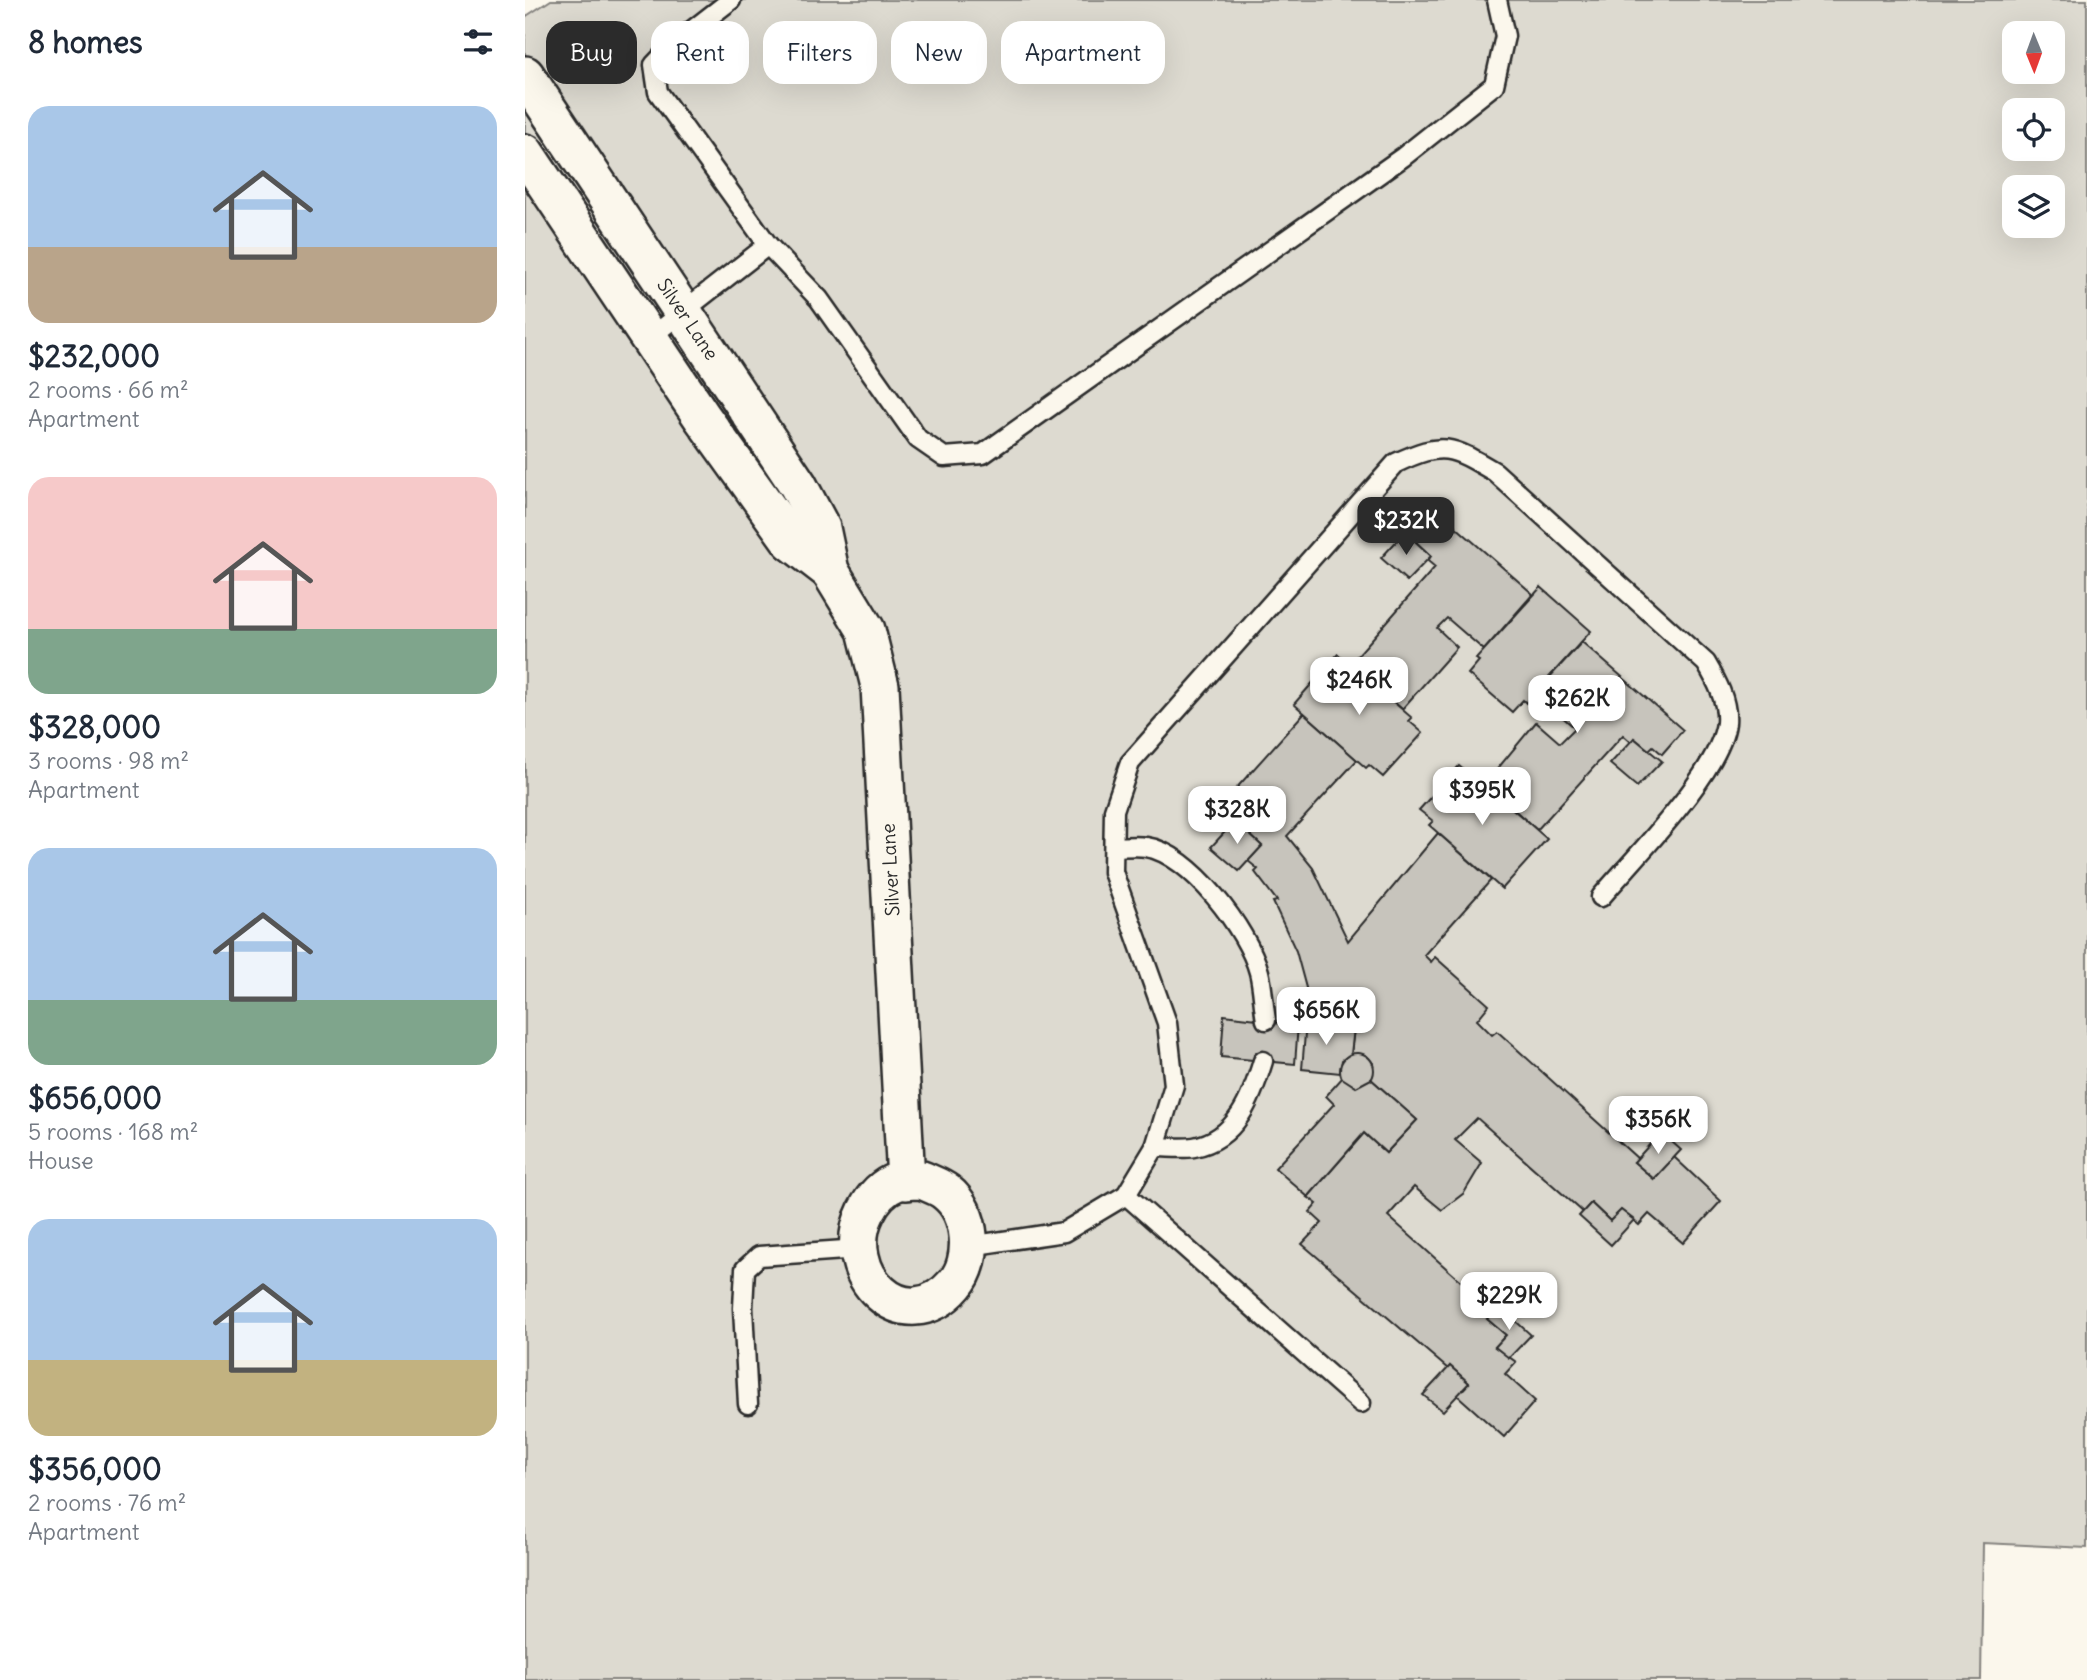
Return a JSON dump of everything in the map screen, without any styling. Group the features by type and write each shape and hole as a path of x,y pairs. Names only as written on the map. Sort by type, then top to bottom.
{"street":[{"name":"Silver Lane","path":"525,75 798,485 821,528 831,571 866,629 880,686 906,1181"},
{"name":"Silver Lane","path":"525,153 649,338 791,541 831,571"},
{"path":"922,1180 947,1193 964,1216 969,1246 962,1276 943,1298 917,1308 891,1302 870,1284 859,1249 860,1225 873,1198 896,1182 922,1180"}],"lane":[{"path":"731,0 673,44 654,65 658,92 768,245 819,299 918,439 944,457 983,454 1403,157 1494,85 1505,36 1497,0"},
{"path":"649,338 768,245"},
{"path":"969,1246 1064,1232 1126,1195 1155,1147 1174,1085 1167,1023 1113,872 1115,810 1130,763 1395,463 1429,447 1460,451 1495,472 1706,663 1720,687 1726,722 1711,766 1601,897"},
{"path":"1114,847 1147,847 1173,856 1198,878 1244,938 1259,971 1266,1020"},
{"path":"1155,1147 1196,1147 1227,1132 1252,1098 1263,1061"},
{"path":"1126,1195 1361,1403"},
{"path":"748,1404 743,1308 745,1269 759,1256 859,1249"}],"shaded area":[{"path":"551,0 2087,0 2087,1548 1983,1543 1981,1680 525,1680 525,17"}],"building":[{"path":"1432,506 1533,594 1484,650 1447,618 1437,628 1457,647 1402,709 1350,664 1435,567 1428,561 1431,556 1416,542 1420,538 1411,530"},
{"path":"1405,532 1431,556 1407,581 1381,558"},
{"path":"1541,587 1591,631 1526,703 1523,700 1512,712 1468,674 1479,661 1476,659"},
{"path":"1582,642 1683,730 1662,754 1653,746 1649,750 1634,738 1631,742 1623,735 1537,830 1485,784 1536,722 1560,743 1575,728 1535,693"},
{"path":"1338,654 1412,718 1409,721 1423,733 1383,777 1369,765 1366,768 1294,704"},
{"path":"1304,713 1357,760 1287,836 1313,868 1348,941 1438,833 1491,880 1424,955 1431,962 1435,957 1489,1005 1477,1020 1492,1035 1497,1031 1638,1159 1634,1162 1654,1179 1674,1157 1721,1201 1683,1243 1649,1214 1639,1225 1621,1210 1610,1221 1591,1203 1583,1212 1477,1118 1455,1140 1482,1163 1464,1193 1442,1210 1414,1187 1388,1216 1494,1311 1487,1319 1506,1335 1495,1347 1516,1362 1505,1374 1535,1401 1504,1437 1457,1395 1469,1383 1450,1366 1448,1369 1302,1244 1322,1223 1310,1212 1317,1204 1308,1197 1364,1133 1386,1153 1417,1120 1371,1079 1373,1063 1367,1056 1351,1054 1354,1028 1308,1023 1306,988 1296,951 1273,902 1277,901 1255,872 1258,869 1248,861 1262,846 1235,821 1232,824 1227,819 1242,801 1233,792"},
{"path":"1634,738 1662,761 1637,787 1610,764"},
{"path":"1459,766 1471,776 1473,774 1547,839 1502,889 1429,825 1433,821 1419,810"},
{"path":"1235,821 1262,846 1239,871 1211,847"},
{"path":"1224,1015 1298,1024 1295,1064 1221,1057"},
{"path":"1306,1022 1354,1028 1351,1054 1342,1060 1340,1073 1302,1069"},
{"path":"1357,1053 1369,1058 1374,1070 1369,1082 1357,1087 1345,1082 1340,1070 1345,1058"},
{"path":"1342,1078 1356,1087 1371,1079 1417,1120 1386,1153 1364,1133 1308,1197 1275,1168 1334,1104 1326,1096"},
{"path":"1661,1132 1681,1150 1654,1179 1634,1162"},
{"path":"1591,1203 1610,1221 1621,1210 1634,1220 1611,1245 1579,1216"},
{"path":"1499,1306 1531,1335 1509,1358 1495,1347 1506,1335 1487,1319"},
{"path":"1450,1366 1469,1383 1443,1411 1423,1395"}]}
